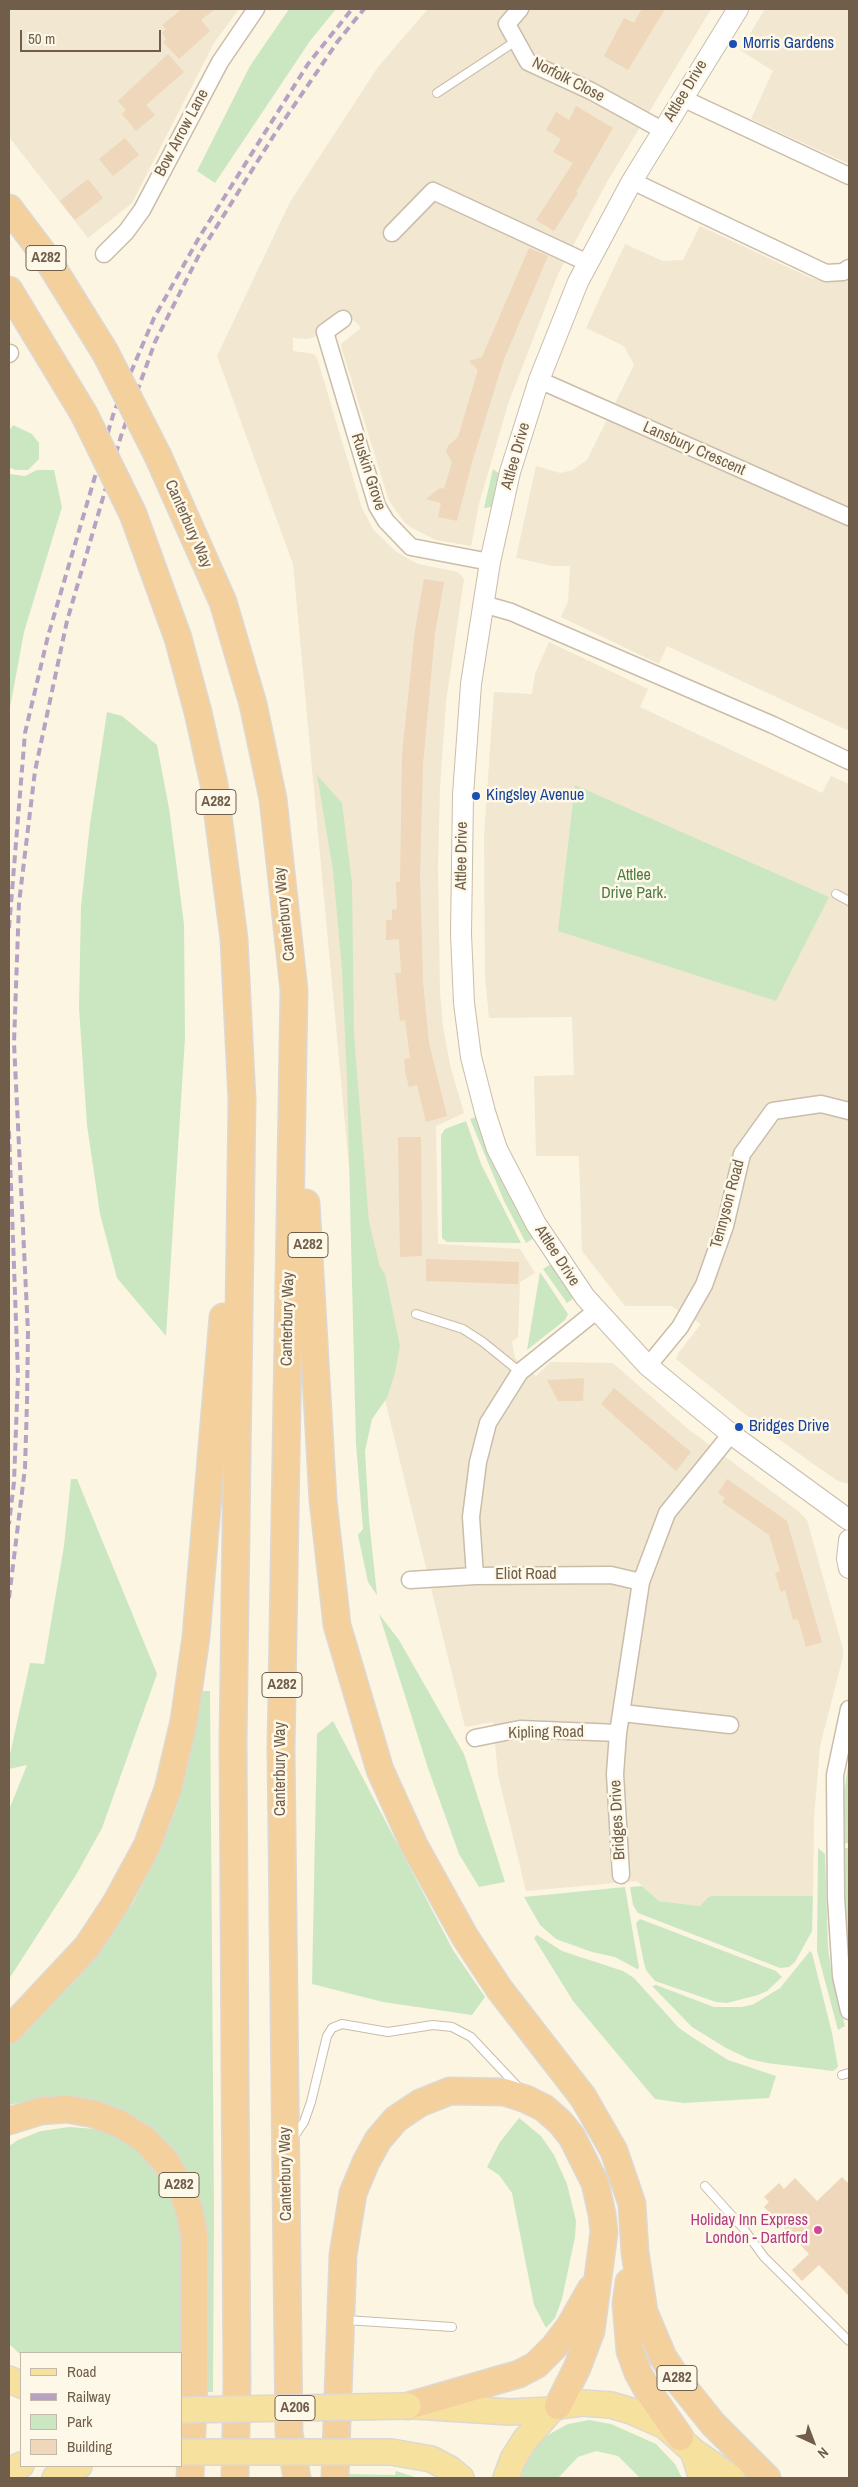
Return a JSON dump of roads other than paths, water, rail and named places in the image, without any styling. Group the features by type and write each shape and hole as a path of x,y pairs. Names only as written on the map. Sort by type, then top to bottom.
{"highway":[{"name":"Canterbury Way","path":"9,208 46,258 105,352 158,456 223,602 253,704 273,799 294,990 281,1748 289,2433 297,2478"},
{"name":"A282","path":"9,290 84,414 133,514 178,638 214,784 234,940 242,1100 233,1742 237,2382 235,2478"},
{"name":"A282","path":"294,990 323,1500 338,1625 377,1762 402,1820 433,1882 485,1968 578,2090 603,2129 614,2151 629,2194 634,2216 635,2252 646,2317 663,2357 708,2419 767,2478"},
{"name":"A282","path":"9,2030 87,1947 116,1903 147,1846 168,1789 184,1721 196,1636 242,1100"},
{"path":"335,2478 343,2255 346,2224 354,2193 366,2162 378,2140 396,2119 420,2102 450,2091 497,2091 518,2096 534,2103 555,2118 568,2131 582,2153 595,2183 604,2232 591,2331 578,2368 554,2408"},
{"name":"A282","path":"9,2121 41,2111 67,2109 94,2114 120,2124 144,2139 160,2156 181,2188 189,2209 194,2234 194,2385 190,2478"},
{"name":"A282","path":"635,2252 626,2304 630,2351 638,2374 648,2391 687,2444"},
{"path":"408,2406 519,2374 536,2365 554,2347 570,2326 598,2277"},
{"name":"Canterbury Way","path":"282,2478 289,2433"}],"main road":[{"path":"506,2478 513,2459 525,2440 554,2408 582,2403 611,2405 648,2418 687,2444 732,2478"},
{"name":"A206","path":"182,2410 408,2406 510,2412 554,2408"},
{"path":"687,2444 702,2478"},
{"path":"182,2452 391,2452 431,2459 450,2469 461,2478"},
{"path":"55,2478 77,2467"}],"street":[{"name":"Bow Arrow Lane","path":"104,254 126,232 142,210 220,62 256,9"},
{"name":"Norfolk Close","path":"520,9 507,24 528,62 591,91 662,130"},
{"name":"Attlee Drive","path":"738,9 662,130 588,263 539,380 510,472 490,562 471,684 463,796 461,934 464,1003 470,1052 484,1112 506,1168 546,1241 596,1310 648,1366 731,1434 849,1520"},
{"path":"682,98 849,176"},
{"path":"632,181 826,273 843,272 849,268"},
{"path":"392,233 432,191 588,263"},
{"name":"Ruskin Grove","path":"344,320 325,332 377,506 386,521 411,547 443,555 490,562"},
{"name":"Lansbury Crescent","path":"539,380 849,517"},
{"path":"483,604 511,612 772,725 849,761"},
{"name":"Tennyson Road","path":"648,1366 680,1327 704,1285 725,1226 742,1154 773,1111 821,1104 849,1111"},
{"path":"476,1576 471,1517 478,1462 488,1423 520,1372 596,1310"},
{"name":"Bridges Drive","path":"621,1875 615,1774 618,1733 641,1582 667,1513 731,1434"},
{"path":"849,1540 847,1559 849,1568"},
{"name":"Eliot Road","path":"410,1580 476,1576 611,1575 641,1582"},
{"path":"849,1709 835,1775 836,1898 841,1976 849,2010"},
{"path":"622,1713 730,1726"},
{"name":"Kipling Road","path":"475,1738 520,1729 618,1733"}],"lane":[{"path":"437,93 516,41"},
{"path":"836,894 849,901"},
{"path":"416,1314 463,1330 484,1342 520,1372"},
{"path":"285,2150 304,2122 328,2034 342,2024 388,2032 438,2025 458,2029 477,2042 534,2103"},
{"path":"705,2186 743,2228 764,2257 849,2341"},
{"path":"341,2320 452,2326"}],"railway":[{"path":"9,928 25,733 48,636 114,412 154,318 200,236 308,64 352,9"},
{"path":"9,1598 25,1468 27,1402 28,1332 14,1043 19,903 35,771 67,621 121,436 155,342 200,253 276,132 338,41 364,9"},
{"path":"9,1131 18,1375 14,1482 9,1524"}],"place":[{"name":"Morris Gardens","path":"733,44"},
{"name":"Kingsley Avenue","path":"476,796"},
{"name":"Bridges Drive","path":"739,1427"},
{"name":"Holiday Inn Express London - Dartford","path":"818,2230"}],"park label":[{"name":"Attlee Drive Park.","path":"634,885"}]}
